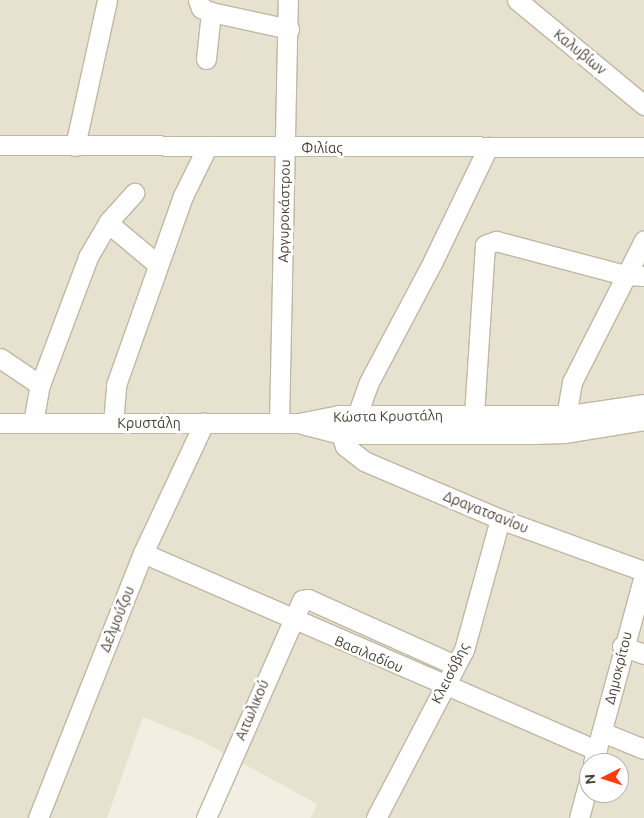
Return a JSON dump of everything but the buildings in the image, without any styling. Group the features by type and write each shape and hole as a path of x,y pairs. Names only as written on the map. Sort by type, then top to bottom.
{"street":[{"path":"75,146 107,0"},
{"name":"Αργυροκάστρου","path":"279,423 288,0"},
{"name":"Καλυβίων","path":"517,0 644,105"},
{"path":"206,59 204,6 288,29"},
{"name":"Φιλίας","path":"0,145 207,148 644,147"},
{"path":"357,415 368,384 433,261 488,147"},
{"path":"113,423 116,385 183,196 207,148"},
{"path":"33,423 40,386 76,286 108,223 134,193"},
{"path":"108,223 158,264"},
{"path":"564,424 572,382 644,240"},
{"path":"474,415 485,245 496,241 625,275 644,276"},
{"path":"0,358 40,386"},
{"name":"Κώστα Κρυστάλη","path":"299,423 339,415 474,415 564,424 644,404"},
{"name":"Κώστα Κρυστάλη","path":"299,423 341,434 644,420"},
{"name":"Κρυστάλη","path":"0,423 299,423"},
{"name":"Δελμούζου","path":"38,818 143,553 204,423"},
{"name":"Δραγατσανίου","path":"341,434 345,446 364,460 500,519 644,573"},
{"name":"Κλεισόβης","path":"376,818 455,665 471,630 500,519"},
{"name":"Βασιλαδίου","path":"143,553 292,621 444,686 597,748 644,749"},
{"name":"Δημοκρίτου","path":"597,748 622,646 644,573"},
{"name":"Αιτωλικού","path":"206,818 300,603 308,599 455,665"},
{"path":"622,646 644,654"},
{"path":"579,818 583,803"}],"shaded area":[{"path":"0,0 644,0 644,818 311,818 317,804 202,741 143,717 107,818 0,818"}]}
